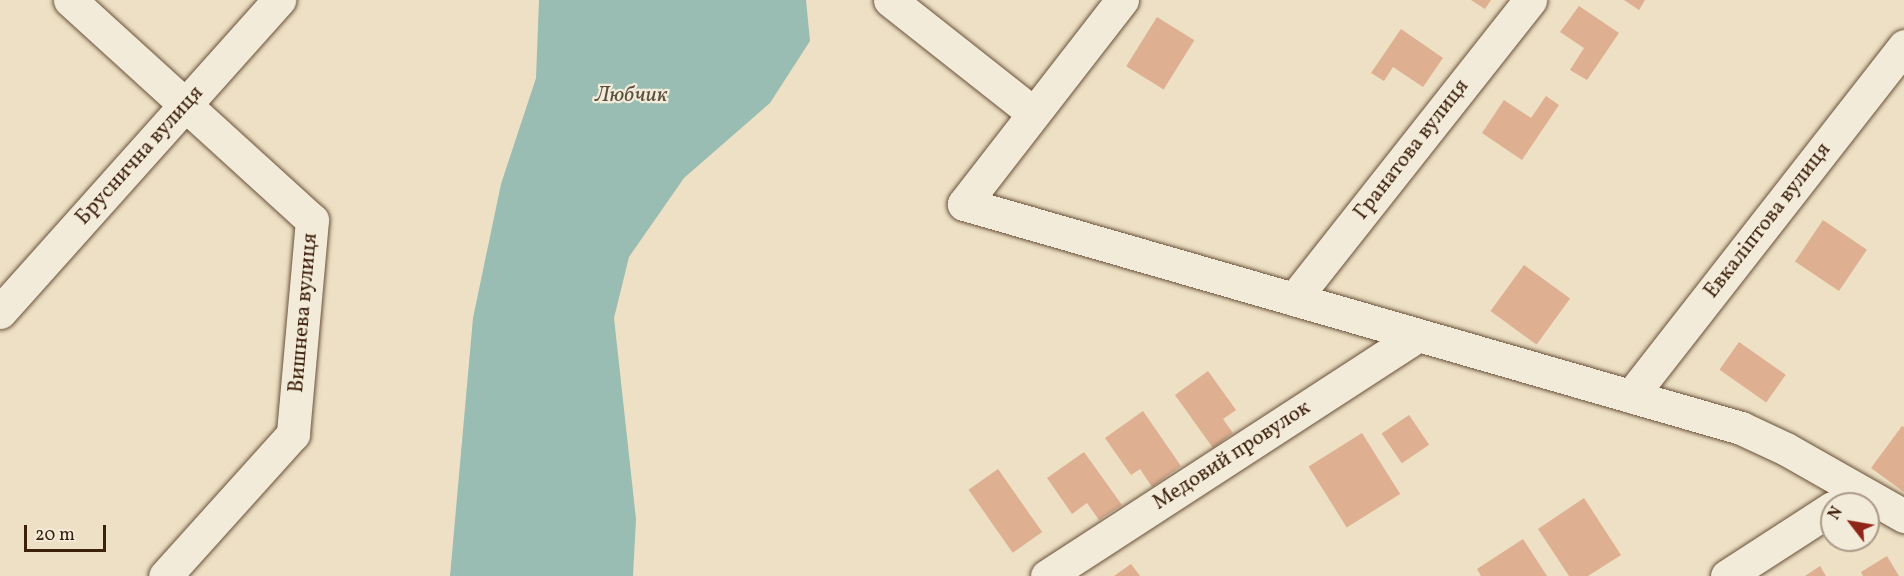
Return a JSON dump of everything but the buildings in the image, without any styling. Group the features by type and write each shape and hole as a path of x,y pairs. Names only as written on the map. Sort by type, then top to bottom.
{"street":[{"name":"Вишнева вулиця","path":"70,0 312,220 293,434 165,576"},
{"name":"Бруснична вулиця","path":"0,312 279,0"},
{"path":"890,0 1033,112"},
{"path":"1122,0 963,204 1741,428 1786,448 1833,492"},
{"name":"Гранатова вулиця","path":"1294,299 1530,0"},
{"name":"Евкаліптова вулиця","path":"1631,396 1904,46"},
{"name":"Медовий провулок","path":"1047,576 1417,336"},
{"path":"1880,510 1904,516"},
{"path":"1727,576 1820,516"}],"water":[{"name":"Любчик","path":"539,0 806,0 810,41 770,103 684,178 629,257 614,318 636,519 633,576 450,576 473,318 501,184 536,78"}]}
